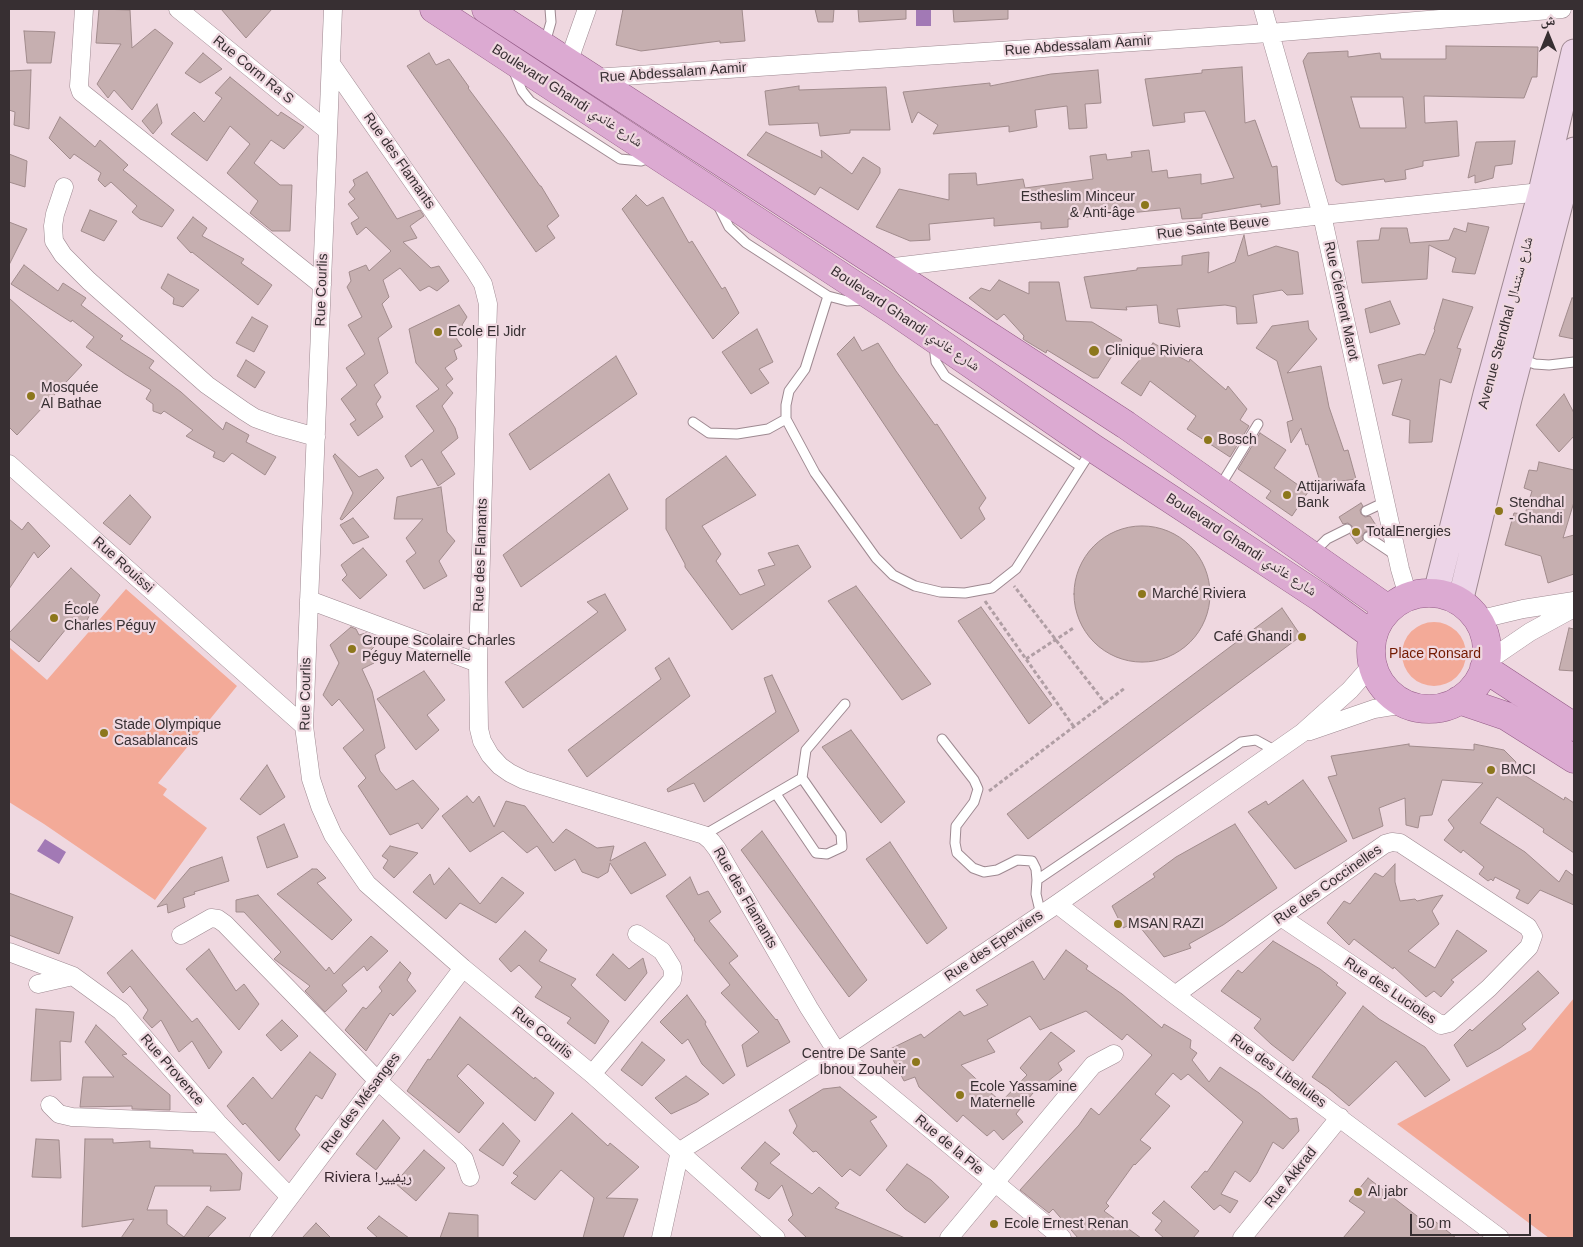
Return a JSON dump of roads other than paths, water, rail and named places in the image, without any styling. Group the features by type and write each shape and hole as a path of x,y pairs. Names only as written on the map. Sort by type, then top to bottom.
{"main road":[{"name":"Boulevard Ghandi شارع غاندي","path":"434,9 934,338 1087,457 1321,598 1372,635"},
{"name":"Boulevard Ghandi شارع غاندي","path":"499,12 568,63 1126,425 1311,556 1398,603"},
{"name":"Avenue Stendhal شارع ستندال","path":"1458,605 1486,394 1541,192 1574,52"},
{"name":"Avenue Stendhal شارع ستندال","path":"1458,605 1520,359 1573,160"},
{"path":"1422,593 1458,605 1483,630 1486,643 1485,665 1474,686 1459,700 1437,708 1423,709 1405,704 1394,698 1385,690 1376,676 1372,665 1370,650 1372,635 1377,623 1398,603 1422,593"},
{"path":"1485,665 1574,727"},
{"path":"1459,700 1506,716 1574,759"}],"street":[{"path":"84,9 79,81 81,92 322,285"},
{"name":"Rue Corm Ra S","path":"178,9 328,131"},
{"name":"Rue Courlis","path":"333,9 304,726 311,779 320,806 333,835 366,884 463,968 592,1074 776,1238"},
{"path":"568,63 587,9"},
{"name":"Rue Clément Marot","path":"1262,9 1322,215 1397,557 1398,603"},
{"name":"Rue Abdessalam Aamir","path":"593,78 1269,33 1562,9"},
{"name":"Rue des Flamants","path":"331,64 483,284 488,304 478,663 479,729 482,741 490,755 500,766 524,780 704,835 711,841 837,1052"},
{"path":"64,187 55,214 54,240 63,254 89,281 207,384 244,411 255,418 277,426 316,437"},
{"name":"Rue Sainte Beuve","path":"886,268 1322,215 1541,192"},
{"name":"Rue Rouissi","path":"9,464 304,726"},
{"path":"309,600 478,663"},
{"path":"1458,605 1523,609 1574,601"},
{"path":"1485,665 1530,632 1574,608"},
{"name":"Rue des Eperviers","path":"680,1151 837,1052 1056,904 1302,733 1350,690 1372,665"},
{"name":"Rue des Eperviers","path":"1302,733 1374,709 1405,704"},
{"name":"Rue des Coccinelles","path":"1175,995 1280,917 1385,844 1392,842 1400,844 1528,927 1533,936"},
{"name":"Rue des Libellules","path":"1056,904 1500,1238"},
{"name":"Rue des Lucioles","path":"1280,917 1440,1025 1449,1023 1488,988 1529,946 1533,936"},
{"path":"181,935 211,918 218,919 225,924 378,1081 458,1153 464,1160 470,1178"},
{"path":"592,1074 672,980 674,974 662,951 637,934"},
{"name":"Rue Provence","path":"9,952 73,976 121,1011 218,1123 290,1197"},
{"name":"Rue des Mésanges","path":"259,1238 463,968"},
{"path":"38,984 73,976"},
{"name":"Rue de la Pie","path":"837,1052 1062,1238"},
{"path":"949,1238 1093,1065 1114,1054"},
{"path":"50,1105 59,1114 72,1117 218,1123"},
{"name":"Rue Akkrad","path":"1242,1238 1340,1118"},
{"path":"661,1238 680,1151"}],"lane":[{"path":"544,46 551,22 550,9"},
{"path":"714,193 723,216 735,234 746,244 828,296 847,301 862,301 874,298"},
{"path":"828,296 805,369 789,391 786,419 815,473 876,558 893,575 915,586 940,592 965,593 992,588 1016,570 1087,457"},
{"path":"1520,359 1535,364 1549,365 1574,362"},
{"path":"693,422 709,433 737,434 768,429 786,419"},
{"path":"1217,490 1258,424"},
{"path":"1366,511 1385,502"},
{"path":"1311,556 1327,539 1347,529"},
{"path":"1368,537 1397,557"},
{"path":"776,794 816,853 827,854 842,848 841,834 802,778 806,750 845,704"},
{"path":"942,739 974,780 978,789 974,802 956,826 955,843 957,853 973,868 984,872 997,870 1017,860 1032,861 1036,869 1036,894 1041,914"},
{"path":"1037,880 1241,742 1256,740 1276,751"},
{"path":"704,835 802,778"}],"place":[{"name":"Estheslim Minceur & Anti-âge","path":"1145,205"},
{"name":"Ecole El Jidr","path":"438,332"},
{"name":"Clinique Riviera","path":"1094,351"},
{"name":"Mosquée Al Bathae","path":"31,396"},
{"name":"Bosch","path":"1208,440"},
{"name":"Attijariwafa Bank","path":"1287,495"},
{"name":"Stendhal - Ghandi","path":"1499,511"},
{"name":"TotalEnergies","path":"1356,532"},
{"name":"Marché Riviera","path":"1142,594"},
{"name":"École Charles Péguy","path":"54,618"},
{"name":"Café Ghandi","path":"1302,637"},
{"name":"Groupe Scolaire Charles Péguy Maternelle","path":"352,649"},
{"name":"Stade Olympique Casablancais","path":"104,733"},
{"name":"BMCI","path":"1491,770"},
{"name":"MSAN RAZI","path":"1118,924"},
{"name":"Centre De Sante Ibnou Zouheir","path":"916,1062"},
{"name":"Ecole Yassamine Maternelle","path":"960,1095"},
{"name":"Al jabr","path":"1358,1192"},
{"name":"Ecole Ernest Renan","path":"994,1224"}],"district":[{"name":"Riviera ريفييرا","path":"368,1178"}],"park label":[{"name":"Place Ronsard","path":"1435,654"}]}
